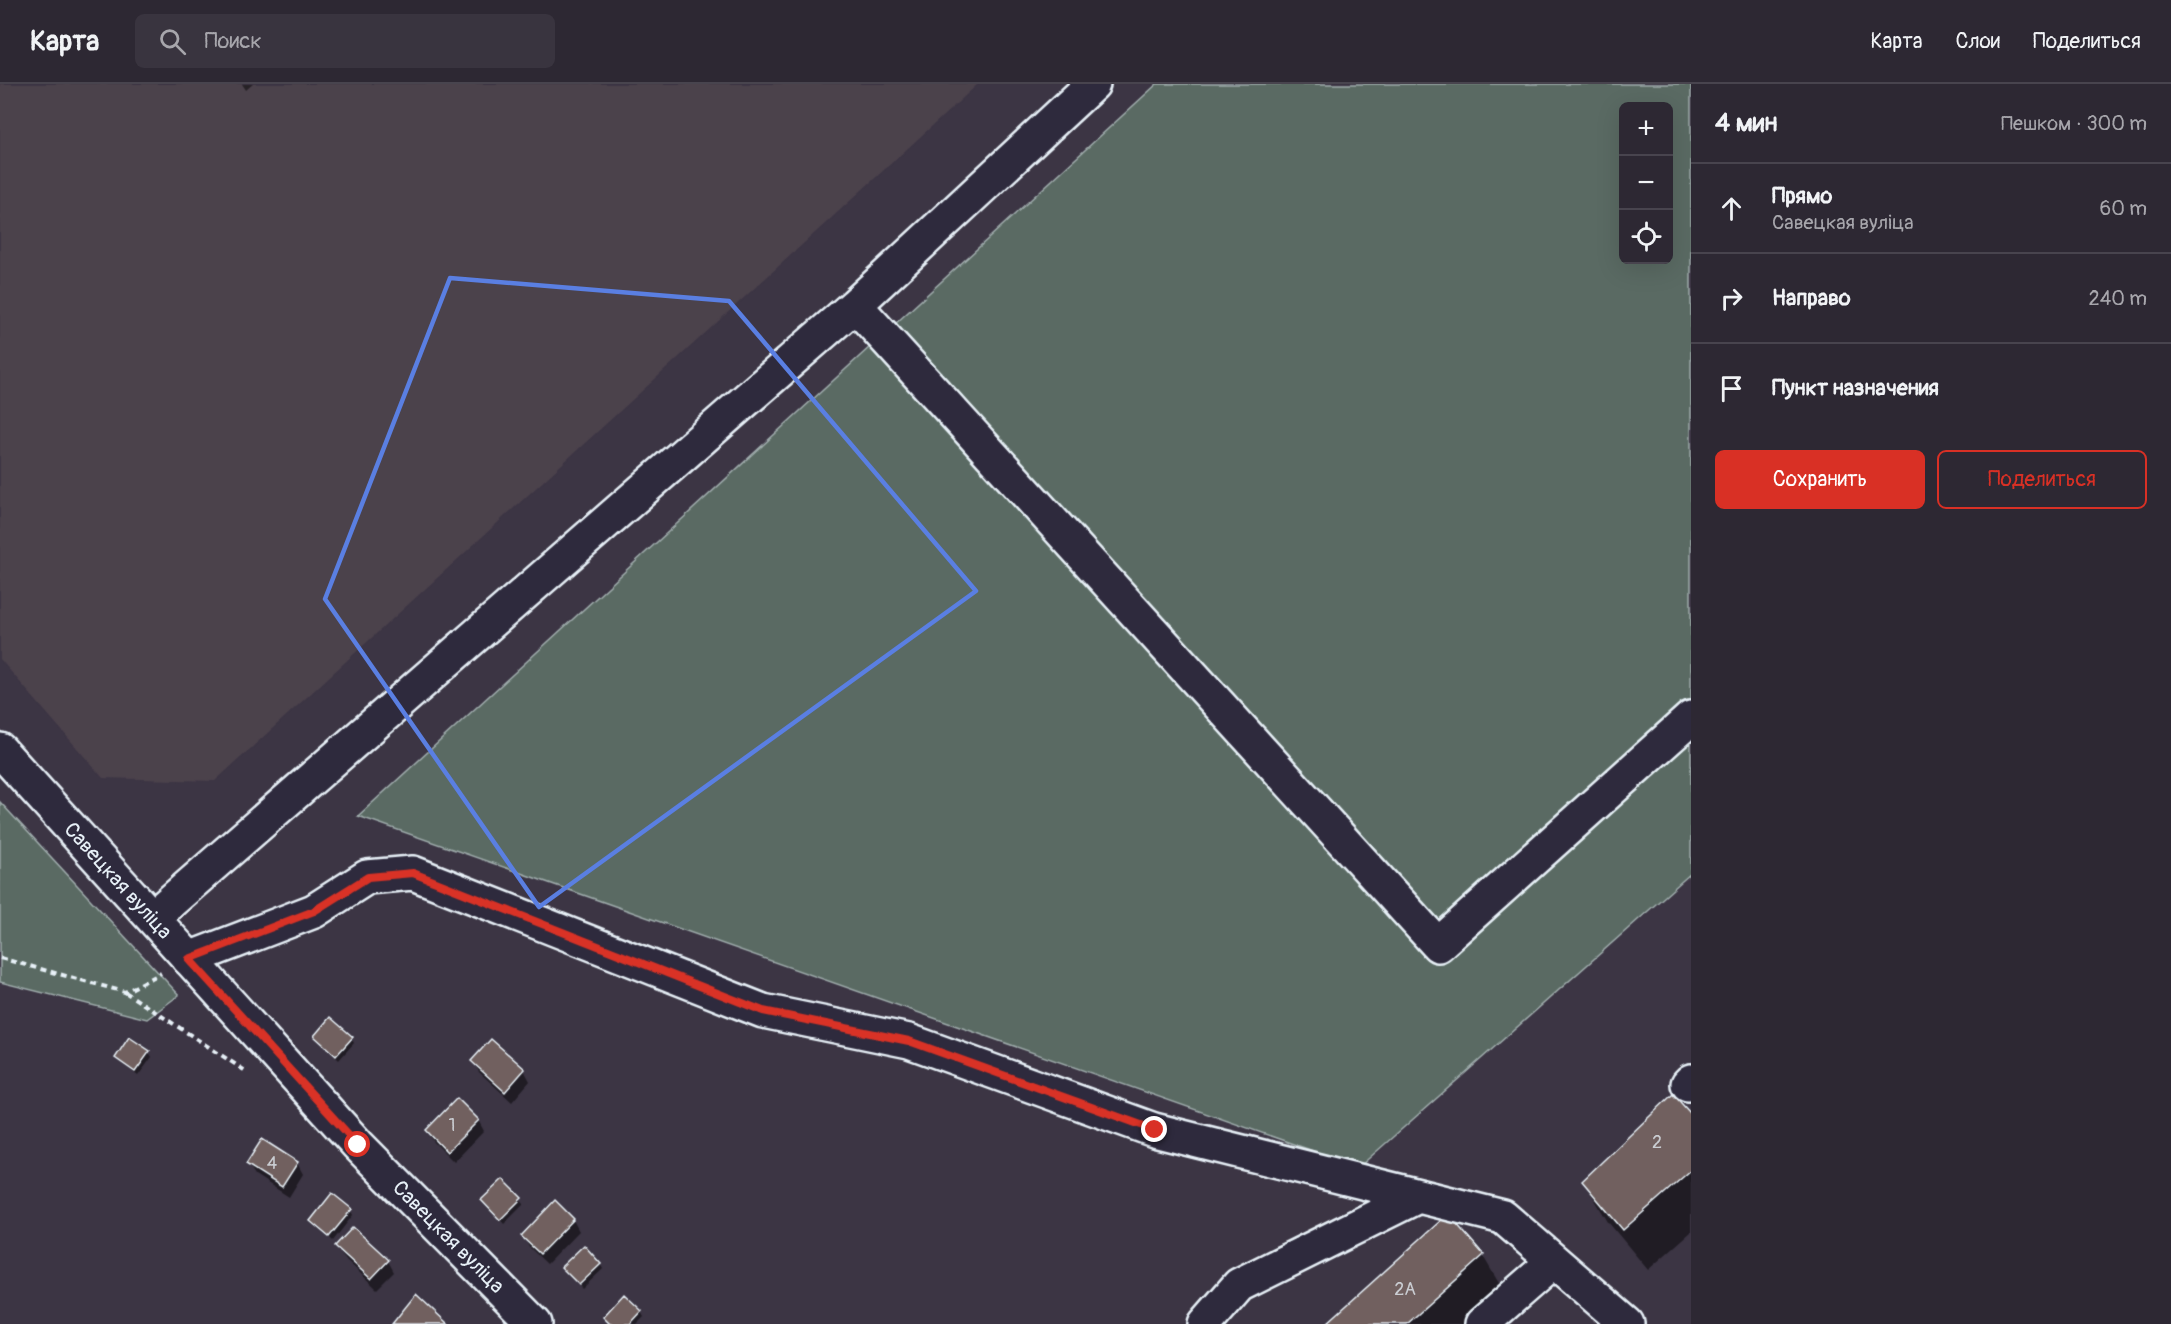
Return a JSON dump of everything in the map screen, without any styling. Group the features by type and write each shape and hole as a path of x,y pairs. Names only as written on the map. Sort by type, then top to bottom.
{"street":[{"path":"153,917 855,305 1093,84"},
{"path":"855,305 1438,945 1691,718"},
{"name":"Савецкая вуліца","path":"0,750 358,1145 535,1324"},
{"path":"189,959 314,911 368,877 413,873 763,1011 909,1041 1155,1130 1503,1217 1627,1324"},
{"path":"1205,1324 1239,1285 1418,1196"},
{"path":"1482,1324 1554,1261"}],"path":[{"path":"0,958 125,992 251,1075"},
{"path":"125,992 189,959"}],"highlighted area":[{"path":"450,278 729,301 976,591 539,907 325,599"}],"shaded area":[{"path":"0,84 978,84 215,781 103,778 0,659"}],"green space":[{"path":"1157,84 1691,84 1691,873 1359,1167 358,816"},
{"path":"0,802 179,995 147,1019 0,982"}],"building":[{"path":"330,1017 353,1037 336,1056 314,1036"},
{"path":"129,1037 150,1051 135,1072 115,1058"},
{"path":"491,1039 525,1069 505,1092 471,1061"},
{"path":"1673,1094 1691,1114 1691,1170 1623,1230 1582,1181"},
{"path":"457,1098 479,1120 447,1152 426,1130"},
{"path":"262,1139 298,1162 282,1187 246,1164"},
{"path":"503,1179 522,1198 500,1220 481,1200"},
{"path":"332,1193 352,1209 329,1237 310,1221"},
{"path":"555,1200 574,1219 540,1254 521,1236"},
{"path":"1448,1214 1484,1255 1407,1324 1326,1324"},
{"path":"353,1227 389,1260 371,1279 335,1246"},
{"path":"584,1245 601,1264 579,1285 561,1267"},
{"path":"416,1294 448,1324 392,1324"},
{"path":"624,1294 642,1311 630,1324 610,1324 603,1317"}],"route":[{"path":"358,1145 189,959 314,911 368,877 413,873 763,1011 909,1041 1155,1130"}]}
